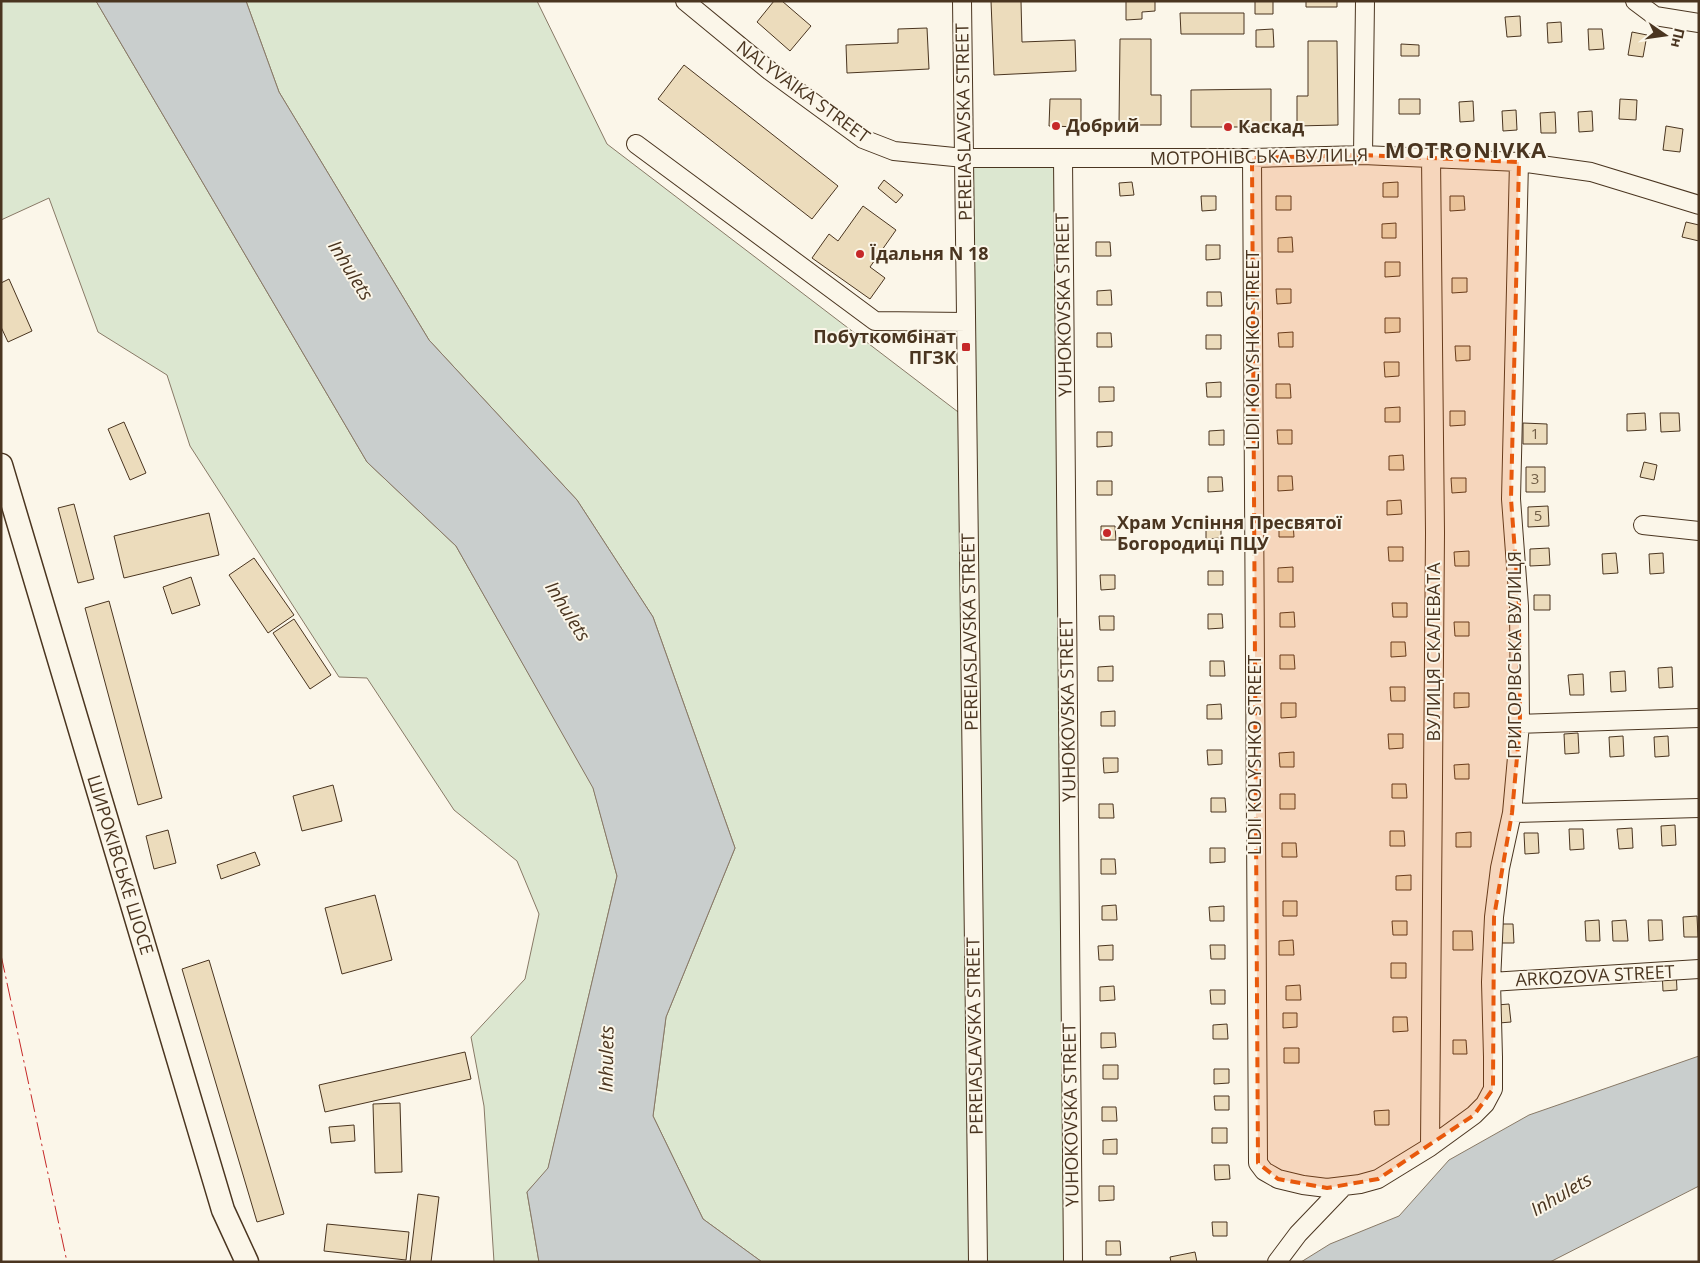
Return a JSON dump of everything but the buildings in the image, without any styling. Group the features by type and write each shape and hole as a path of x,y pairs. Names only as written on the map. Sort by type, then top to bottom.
{"main road":[{"name":"ШИРОКІВСЬКЕ ШОСЕ","path":"1,465 223,1210 247,1262"}],"street":[{"name":"NALYVAIKA STREET","path":"685,1 686,4 762,65 863,139 894,151 964,158"},
{"name":"PEREIASLAVSKA STREET","path":"962,1 978,1262"},
{"path":"1363,155 1365,1"},
{"path":"1635,1 1655,16 1699,23"},
{"path":"636,144 875,321 966,322"},
{"name":"МОТРОНІВСЬКА ВУЛИЦЯ","path":"964,158 1252,158 1363,155 1519,162 1591,172 1699,206"},
{"name":"LIDII KOLYSHKO STREET","path":"1252,158 1258,1163 1264,1171 1278,1179 1311,1186 1343,1188 1378,1179 1430,1147"},
{"name":"ВУЛИЦЯ СКАЛЕВАТА","path":"1430,1147 1435,533 1431,158"},
{"name":"YUHOKOVSKA STREET","path":"1063,159 1073,1262"},
{"name":"ГРИГОРІВСЬКА ВУЛИЦЯ","path":"1430,1147 1474,1116 1486,1104 1493,1089 1491,982 1494,917 1500,868 1512,814 1520,724 1519,606 1511,499 1519,162"},
{"path":"1643,525 1699,531"},
{"path":"1520,724 1699,718"},
{"path":"1512,814 1699,808"},
{"name":"ARKOZOVA STREET","path":"1491,982 1699,969"},
{"path":"1276,1262 1298,1234 1343,1188"}],"highlighted area":[{"path":"1363,155 1519,162 1511,499 1519,606 1520,724 1512,813 1494,917 1493,1089 1474,1115 1378,1179 1327,1188 1278,1179 1258,1163 1252,158"}],"green space":[{"path":"1,1 96,1 367,462 456,546 593,787 617,876 548,1169 527,1192 539,1262 494,1262 484,1106 471,1037 525,979 539,914 517,861 454,810 367,678 339,677 190,446 167,375 98,332 49,198 1,220"},
{"path":"246,1 537,1 607,144 966,418 964,158 1063,159 1071,1262 762,1262 703,1219 653,1116 666,1017 735,848 653,617 577,500 429,340 279,92"}],"water":[{"name":"Inhulets","path":"96,1 246,1 279,92 429,340 577,500 653,617 735,848 666,1017 653,1116 703,1219 762,1262 539,1262 527,1192 548,1168 617,876 593,788 456,546 367,462"},
{"name":"Inhulets","path":"1699,1056 1699,1186 1550,1262 1301,1262 1330,1244 1399,1216 1449,1160 1529,1115"}],"power":[{"path":"1,955 67,1262"}],"place":[{"name":"Добрий","path":"1056,126"},
{"name":"Каскад","path":"1228,127"},
{"name":"Їдальня N 18","path":"860,254"},
{"name":"Побуткомбінат ПГЗК","path":"966,347"},
{"name":"Храм Успіння Пресвятої Богородиці ПЦУ","path":"1107,533"}],"district":[{"name":"MOTRONIVKA","path":"1466,150"}]}
